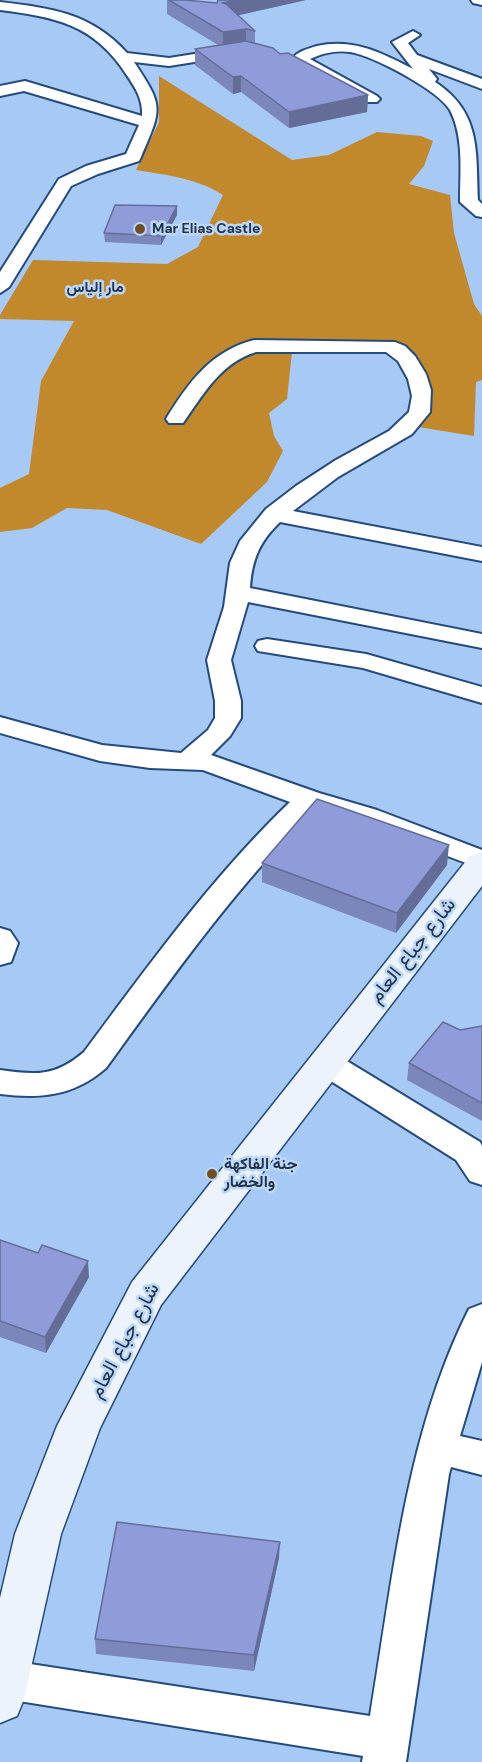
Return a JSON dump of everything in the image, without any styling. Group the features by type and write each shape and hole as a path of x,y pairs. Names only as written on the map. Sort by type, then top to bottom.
{"main road":[{"name":"شارع جباع العام","path":"2,1690 38,1534 79,1426 140,1305 482,861"}],"street":[{"path":"0,6 56,15 79,22 109,39 124,57 149,100 149,118 133,157 92,170 65,183 0,287"},
{"path":"413,35 399,42 408,56 454,104 464,125 468,157 469,202 482,212"},
{"path":"372,99 292,59 330,48 357,49 428,84 443,94"},
{"path":"124,57 161,62 246,51"},
{"path":"408,56 482,84"},
{"path":"0,91 25,86 146,122"},
{"path":"176,419 219,362 241,348 280,344 375,345 396,348 407,357 421,383 421,408 417,417 400,432 353,459 274,513 246,546 238,571 237,593 219,660 219,679 227,695 228,710 225,726 188,761"},
{"path":"274,513 482,554"},
{"path":"237,593 482,641"},
{"path":"267,646 366,661 482,694"},
{"path":"0,725 100,753 150,760 206,762 309,799 367,816 482,861"},
{"path":"0,1082 31,1086 54,1084 68,1081 85,1070 95,1060 195,924 268,839 309,799"},
{"path":"0,938 3,943 0,955"},
{"path":"326,1062 468,1151 482,1172"},
{"path":"2,1690 385,1750 430,1474 464,1364 482,1318"},
{"path":"438,1447 482,1458"}],"shaded area":[{"path":"159,76 292,160 329,155 377,132 421,136 433,141 424,166 409,184 450,195 454,233 474,304 482,316 482,380 476,382 474,436 418,427 428,408 424,380 383,342 279,342 292,352 287,399 269,413 274,436 283,451 267,482 201,544 107,510 67,508 32,528 0,532 0,488 29,474 41,381 74,321 0,319 0,315 33,260 167,264 198,247 223,195 192,181 136,170 159,122"}],"building":[{"path":"169,0 217,3 218,0 237,0 222,3 226,4 255,31 246,29 223,32"},
{"path":"246,41 273,48 280,54 288,53 368,95 289,112 241,76 233,77 195,49"},
{"name":"Mar Elias Castle","path":"115,205 177,206 161,236 104,233"},
{"path":"317,799 449,845 397,913 262,863"},
{"path":"443,1022 460,1030 482,1026 482,1103 409,1063"},
{"path":"0,1240 38,1253 42,1245 88,1261 45,1337 0,1321"},
{"path":"117,1522 280,1542 254,1655 95,1639"}],"place":[{"name":"Mar Elias Castle","path":"140,229"},
{"name":"جنة الفاكهة والخضار","path":"212,1174"}],"district":[{"name":"مار إلياس","path":"95,288"}]}
